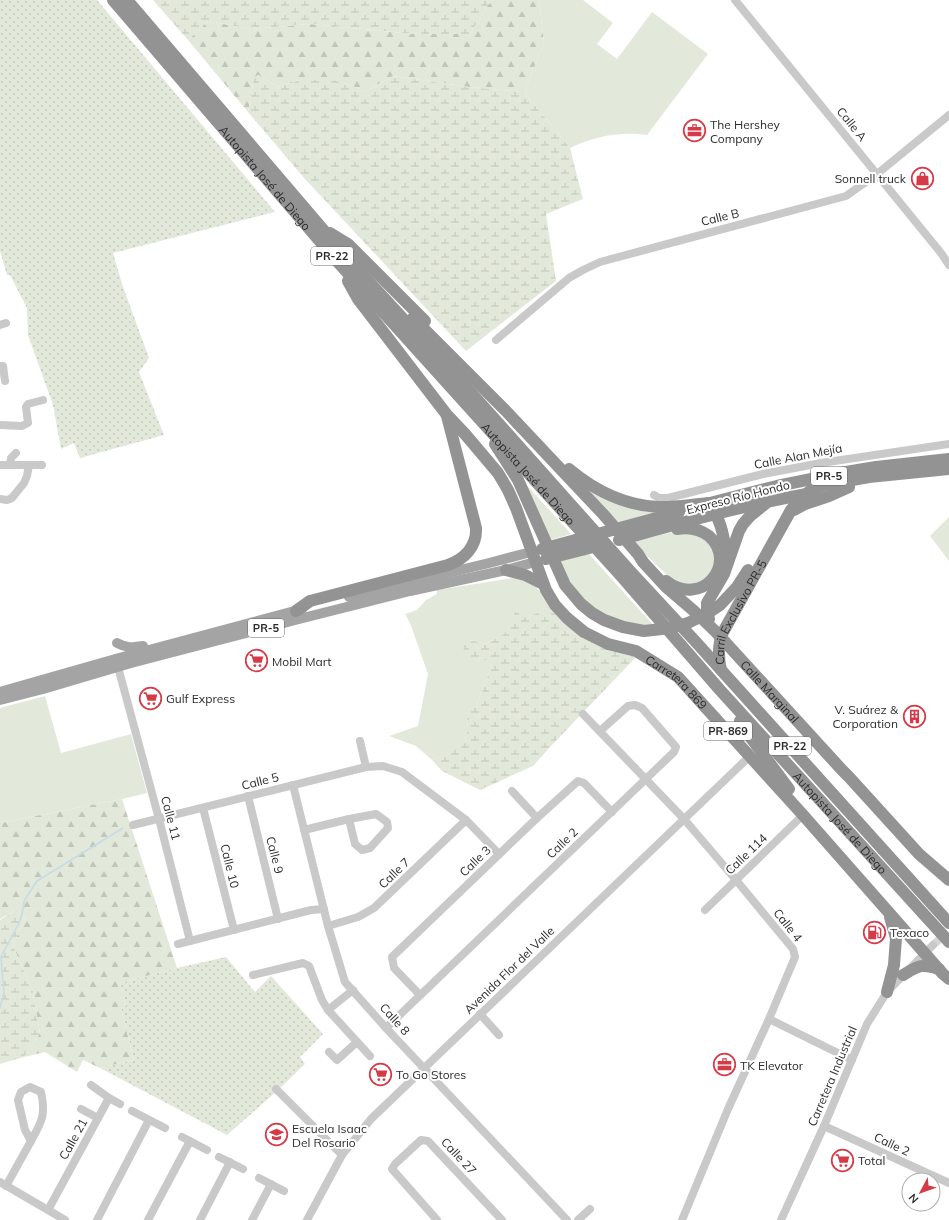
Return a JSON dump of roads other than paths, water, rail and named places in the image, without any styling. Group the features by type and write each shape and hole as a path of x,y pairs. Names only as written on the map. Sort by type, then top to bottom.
{"highway":[{"name":"Autopista José de Diego","path":"113,0 336,260 479,417 562,502"},
{"name":"Autopista José de Diego","path":"127,0 319,226 626,574 720,690 949,942"},
{"path":"319,226 348,244 459,354 562,463 582,480 599,491 617,498 648,506 664,507 706,504 716,514 725,543 728,561"},
{"name":"Carretera 869","path":"336,260 358,299 447,415 465,434 504,482 516,508 548,594 555,606 584,632 608,644 636,651 678,678 750,756 889,912 929,949 939,969 949,979"},
{"path":"374,288 403,308 506,411 603,514 666,587 715,631"},
{"path":"296,610 310,601 448,565 460,560 469,552 475,541 476,528 447,415"},
{"path":"479,417 515,474 561,576 569,590 587,610 598,617 623,627 636,630 654,631 671,628 688,623 715,609 725,601 737,587 775,526 805,504 849,487"},
{"path":"876,467 949,452"},
{"name":"Expreso Río Hondo","path":"533,557 706,504 777,486 876,467 949,459"},
{"name":"Expreso Río Hondo","path":"533,557 658,530 782,498 945,471"},
{"name":"Carril Exclusivo PR-5","path":"912,891 729,686 723,675 719,658 719,645 722,634 791,510 802,497 810,491 824,485 837,482 945,471"},
{"path":"715,631 707,613 708,602 724,574 736,537 743,524 754,512 768,502"},
{"path":"638,554 646,560 666,581 679,588 687,590 699,588 706,585 713,579 718,568 719,555 716,546 707,535 690,528 666,532 658,530"},
{"path":"506,570 525,575 544,584"},
{"name":"Autopista José de Diego","path":"626,574 695,641 948,922"},
{"name":"Calle Marginal","path":"715,631 919,854 949,880"},
{"path":"720,690 751,738 789,788 844,855 860,879"},
{"path":"912,891 948,922"},
{"path":"912,891 939,931"},
{"name":"PR-869","path":"887,992 894,965 896,938 889,912"},
{"path":"903,976 915,968 922,966 929,966 939,969"}],"main road":[{"name":"PR-5","path":"0,692 93,665 118,662 325,613 410,591 506,570 533,557"},
{"name":"PR-5","path":"0,700 43,690 164,646 296,610 489,564 533,557"},
{"path":"325,613 329,607 370,595 378,590"},
{"path":"93,665 96,661 108,656 115,644 133,648 160,641 164,646"}],"street":[{"name":"Calle A","path":"735,0 941,253 949,265"},
{"name":"Calle B","path":"496,340 569,278 600,262 846,196 877,174 949,115"},
{"path":"0,366 3,366 5,381"},
{"path":"0,425 22,426 28,423 26,407 28,404 43,400"},
{"name":"Calle Alan Mejía","path":"654,495 660,498 668,498 762,474 821,463 949,444"},
{"path":"10,465 11,458 16,453"},
{"path":"0,465 42,465"},
{"path":"0,499 7,500 12,498 24,483 29,465"},
{"name":"Calle 11","path":"118,662 190,941"},
{"name":"Calle 2","path":"386,1028 646,780 674,752 676,747 642,708 635,705 628,706 600,731"},
{"name":"Calle 4","path":"583,714 684,819 793,949 795,957 769,1019 728,1109 682,1220"},
{"path":"360,741 366,767"},
{"name":"Avenida Flor del Valle","path":"307,1220 342,1154 371,1119 750,756"},
{"name":"Calle 5","path":"133,825 366,767 383,766 402,772 466,820 499,854"},
{"name":"Calle Marginal","path":"842,770 852,784 914,854 949,887"},
{"name":"Calle 3","path":"420,995 394,968 392,958 499,854 578,781 584,783 612,812"},
{"name":"Calle 8","path":"293,785 328,926 345,982 386,1028 567,1220"},
{"path":"512,791 537,818"},
{"name":"Calle 9","path":"248,796 278,919"},
{"name":"Calle 10","path":"203,808 234,930"},
{"path":"304,830 349,819 376,814 387,822 388,828 370,848 362,850 355,844 349,819"},
{"name":"Calle 114","path":"705,910 803,815"},
{"name":"Calle 7","path":"328,926 358,917 374,908 466,820"},
{"path":"178,944 311,910 324,909"},
{"name":"Carretera Industrial","path":"781,1220 824,1126 867,1024 887,992 929,949"},
{"path":"253,975 303,963 309,966 322,1000 328,1010 370,1056"},
{"path":"328,1010 353,990"},
{"path":"480,1014 498,1035"},
{"path":"769,1019 852,1060"},
{"path":"329,1052 337,1060 357,1042"},
{"path":"91,1085 120,1104"},
{"path":"31,1142 25,1130 18,1100 21,1092 30,1087 41,1092 44,1106 42,1122 31,1142 3,1184 65,1220"},
{"path":"276,1089 342,1154"},
{"name":"Calle 21","path":"48,1210 109,1098"},
{"path":"81,1109 98,1118"},
{"path":"132,1111 165,1128"},
{"path":"97,1220 149,1120"},
{"name":"Calle 2","path":"824,1126 949,1183"},
{"path":"148,1220 186,1139 207,1150"},
{"name":"Calle 27","path":"437,1220 392,1170 394,1164 421,1140 428,1141 502,1220"},
{"path":"219,1157 243,1169"},
{"path":"200,1220 230,1162"},
{"path":"259,1178 284,1191"},
{"path":"252,1220 271,1184"},
{"path":"578,1220 590,1209"}],"waterway":[{"path":"0,1008 4,993 1,957 20,921 24,901 37,881 123,828"}],"tunnel":[{"path":"933,945 949,931"}],"place":[{"name":"The Hershey Company","path":"694,131"},
{"name":"Sonnell truck","path":"922,178"},
{"name":"Mobil Mart","path":"257,661"},
{"name":"Gulf Express","path":"150,698"},
{"name":"V. Suárez & Corporation","path":"914,716"},
{"name":"Texaco","path":"875,932"},
{"name":"TK Elevator","path":"724,1065"},
{"name":"To Go Stores","path":"381,1074"},
{"name":"Escuela Isaac Del Rosario","path":"277,1135"},
{"name":"Total","path":"843,1160"}]}
